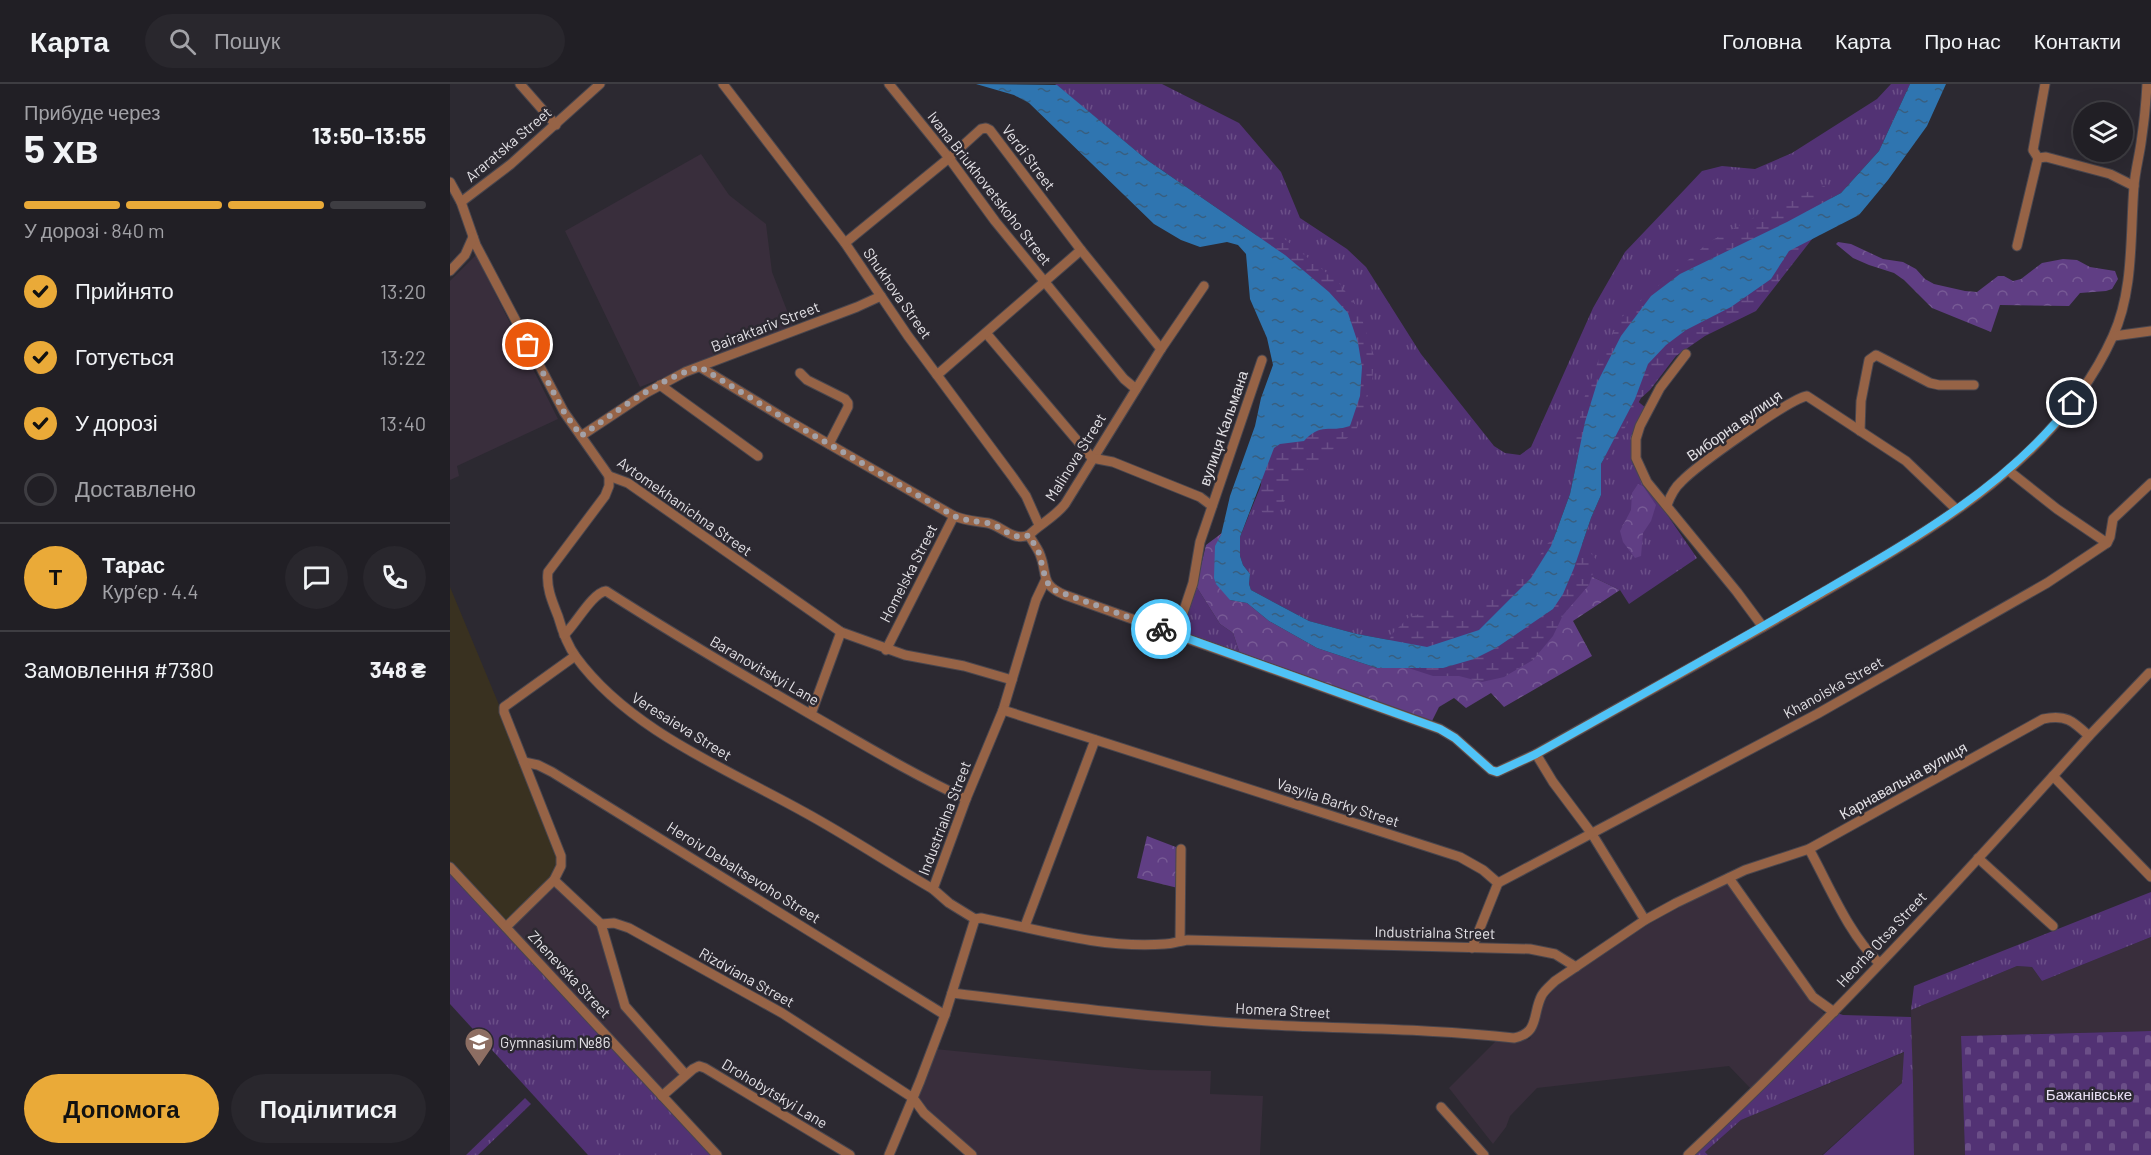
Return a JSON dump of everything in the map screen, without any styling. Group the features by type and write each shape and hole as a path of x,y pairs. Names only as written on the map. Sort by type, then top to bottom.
{"street":[{"path":"520,84 556,125"},
{"name":"Araratska Street","path":"461,202 511,164 600,84"},
{"name":"Shukhova Street","path":"723,84 844,243 1026,496 1040,525"},
{"name":"Ivana Briukhovetskoho Street","path":"889,84 1044,282 1124,379 1136,389"},
{"path":"2018,246 2038,158 2033,150 2045,84"},
{"path":"1029,535 1039,553 1046,581 1059,593 1440,729 1455,738 1491,770 1503,771 1763,627 1890,553 2009,471 2065,413 2080,393 2114,336 2126,294 2134,186 2142,139 2147,84"},
{"name":"Verdi Street","path":"844,243 949,158 981,129 986,128 990,130 1081,250 1161,349"},
{"path":"2038,158 2046,157 2110,174 2134,186"},
{"name":"Avtomekhanichna Street","path":"450,182 461,202 473,237 564,412 609,476 628,483 841,633 904,656 964,666 1012,680"},
{"path":"450,271 465,255 473,237"},
{"name":"Ivana Briukhovetskoho Street","path":"938,375 1081,250"},
{"name":"Malinova Street","path":"1029,535 1057,514 1065,504 1161,349 1204,286"},
{"name":"Bairaktariv Street","path":"581,436 660,385 685,372 881,296"},
{"path":"2114,336 2151,331"},
{"path":"986,333 1092,458"},
{"path":"1686,354 1660,388 1640,426 1636,439 1636,458 1647,482 1763,627"},
{"path":"1860,431 1862,401 1871,357 1876,355 1930,383 1974,385"},
{"name":"вулиця Кальмана","path":"1176,634 1193,583 1200,542 1262,360"},
{"path":"700,367 954,516"},
{"path":"800,373 807,380 845,399 848,403 848,408 828,444"},
{"path":"660,385 758,456"},
{"name":"Виборна вулиця","path":"1667,505 1680,482 1700,465 1802,397 1810,397 1906,461 1956,509"},
{"name":"вулиця Кальмана","path":"1092,458 1113,462 1200,497 1212,506"},
{"path":"2009,471 2057,509 2106,543 2110,537 2113,519 2151,483"},
{"name":"Veresaieva Street","path":"609,476 609,486 605,496 548,572 550,594 564,635 575,656 610,697 643,721 725,770 807,813 933,889"},
{"name":"Homelska Street","path":"886,650 954,516 965,521 988,523 1012,535 1021,537 1029,535"},
{"name":"Khanoiska Street","path":"1498,883 1817,714 2047,583 2106,543"},
{"name":"Industrialna Street","path":"1046,581 1036,600 1003,710 966,799 933,889 949,903 975,919 981,918 1075,937 1116,942 1164,944 1180,941 1541,951 1555,954 1576,967"},
{"name":"Baranovitskyi Lane","path":"564,635 597,594 606,591 706,654 930,782 966,799"},
{"path":"811,714 841,633"},
{"path":"506,927 554,880 561,866 561,856 504,707 575,656"},
{"path":"2089,736 2150,672"},
{"name":"Vasylia Barky Street","path":"1003,710 1460,857 1483,870 1498,883"},
{"name":"Карнавальна вулиця","path":"1645,920 1745,870 1809,849 2043,719 2052,717 2070,719 2089,736"},
{"name":"Heorha Otsa Street","path":"1688,1155 1771,1077 1834,1012 2089,736"},
{"path":"1025,926 1095,740"},
{"path":"1536,754 1553,782 1593,834 1645,920"},
{"name":"Heroiv Debaltsevoho Street","path":"524,762 538,765 552,772 945,1015"},
{"path":"2053,776 2151,876"},
{"path":"1180,941 1181,849"},
{"path":"1809,849 1848,920 1868,952 1880,963"},
{"path":"1978,858 2053,926"},
{"name":"Zhenevska Street","path":"450,867 717,1155"},
{"path":"1730,878 1810,992 1834,1012"},
{"path":"554,880 601,924 625,1006 685,1074 662,1096"},
{"path":"1472,948 1498,883"},
{"path":"889,1155 945,1015 975,919"},
{"name":"Homera Street","path":"952,993 1107,1012 1208,1021 1459,1032 1514,1038 1527,1033 1532,1027 1543,993 1555,981 1645,920"},
{"name":"Rizdviana Street","path":"601,924 614,923 629,928 782,1013 913,1098 924,1113 972,1155"},
{"name":"Drohobytskyi Lane","path":"685,1074 699,1066 705,1068 850,1155"},
{"path":"1441,1107 1484,1155"}],"shaded area":[{"path":"701,154 729,195 766,224 772,272 793,326 640,387 565,231"},
{"path":"476,255 558,419 457,466 459,476 450,480 450,281"},
{"path":"450,587 529,777 557,863 554,880 506,927 450,867"},
{"path":"554,880 601,924 625,1006 685,1074 662,1096 506,927"},
{"path":"1727,881 1825,1015 1751,1089 1729,1066 1537,1088 1510,1116 1506,1127 1493,1144 1449,1088 1496,1041 1510,1043 1530,1039 1544,1002 1556,986 1649,924"},
{"path":"2151,937 2151,1031 1961,1036 1965,1155 1914,1155 1911,1010 2017,966 2032,967 2042,981"},
{"path":"935,1049 1149,1070 1211,1071 1210,1094 1263,1096 1260,1155 972,1155 913,1098"},
{"path":"1905,1052 1902,1083 1822,1155 1708,1155 1705,1152 1741,1120"}],"green space":[{"path":"1055,84 1162,84 1239,123 1281,172 1300,218 1347,249 1366,267 1421,354 1494,446 1505,453 1520,455 1531,447 1593,308 1625,252 1702,171 1722,166 1755,169 1792,153 1877,99 1891,84 1910,84 1879,151 1841,193 1787,222 1585,422 1570,494 1551,546 1531,578 1427,647 1357,634 1309,621 1251,590 1250,574 1240,556 1240,537 1266,473 1285,255 1147,160"},
{"path":"1824,186 1832,192 1830,216 1756,311 1705,336 1676,356 1641,398 1607,461 1589,462 1574,450 1583,401 1599,359 1623,316 1709,242 1786,200"},
{"path":"1267,230 1277,233 1339,283 1359,310 1374,356 1372,383 1356,431 1298,477 1284,502 1272,515 1264,515 1259,507 1262,473 1289,416 1258,242 1257,232"},
{"path":"1838,242 1851,244 1883,259 1903,262 1916,269 1925,279 1934,284 1965,291 1977,292 1998,276 2004,276 2013,281 2021,279 2042,263 2063,259 2077,260 2090,267 2115,271 2118,279 2112,289 2080,293 2069,306 2000,305 1991,332 1932,308 1904,280 1894,273 1853,258 1836,244"},
{"path":"1635,399 1646,408 1632,447 1637,471 1697,558 1629,604 1620,590 1574,568 1601,495 1601,464"},
{"path":"1638,484 1643,486 1656,505 1651,521 1643,533 1641,556 1635,558 1623,542 1620,531 1631,510 1632,493"},
{"path":"1222,533 1230,600 1247,603 1269,621 1317,648 1377,668 1406,668 1574,568 1620,590 1573,621 1592,656 1504,707 1491,693 1466,708 1454,698 1439,707 1430,725 1240,654 1233,633 1220,624 1196,586 1206,545"},
{"path":"1564,534 1583,544 1597,561 1589,585 1563,615 1553,636 1533,660 1504,677 1482,682 1459,676 1433,676 1390,662 1382,653 1393,633 1409,617 1434,610 1462,611 1487,600 1529,572 1548,543"},
{"path":"1196,586 1220,624 1233,633 1240,654 1186,633 1183,626"},
{"path":"1147,836 1181,849 1182,889 1137,878"},
{"path":"450,867 717,1155 588,1155 450,1004"},
{"path":"2151,892 2151,937 2042,981 2032,967 2017,966 1911,1010 1914,986"},
{"path":"1834,1012 1843,1015 1911,1017 1913,1083 1902,1083 1904,1052 1741,1120 1705,1152 1708,1155 1688,1155"},
{"name":"Бажанівське","path":"2151,1031 2151,1155 1965,1155 1961,1036"},
{"path":"1902,1083 1913,1083 1914,1155 1823,1155"},
{"path":"525,1098 531,1104 478,1155 466,1155"}],"water":[{"path":"976,84 1057,85 1147,160 1285,255 1329,292 1348,313 1358,343 1362,367 1360,396 1350,426 1320,430 1304,441 1280,444 1274,448 1240,537 1240,556 1250,574 1251,590 1309,621 1357,634 1427,647 1479,630 1531,578 1551,546 1570,494 1585,422 1597,383 1621,336 1651,296 1680,274 1841,193 1879,151 1910,84 1946,84 1927,126 1859,215 1789,251 1771,279 1731,307 1686,330 1666,345 1648,364 1635,399 1601,464 1601,495 1574,568 1563,594 1553,609 1496,648 1474,659 1443,668 1377,668 1317,648 1269,621 1247,603 1230,600 1216,584 1214,578 1215,546 1221,535 1230,496 1255,426 1261,398 1273,365 1267,338 1250,299 1246,254 1238,245 1227,242 1200,247 1181,240 1154,224 1029,103 1014,95"}],"way so far":[{"path":"528,345 564,412 581,436 660,385 700,367 954,516 965,521 988,523 1012,535 1021,537 1029,535 1039,553 1046,581 1054,590 1161,629"}],"place":[{"name":"Gymnasium №86","path":"479,1068"}],"route":[{"path":"1161,629 1448,732 1491,770 1503,771 1763,627 1890,553 2009,471 2072,403"}]}
